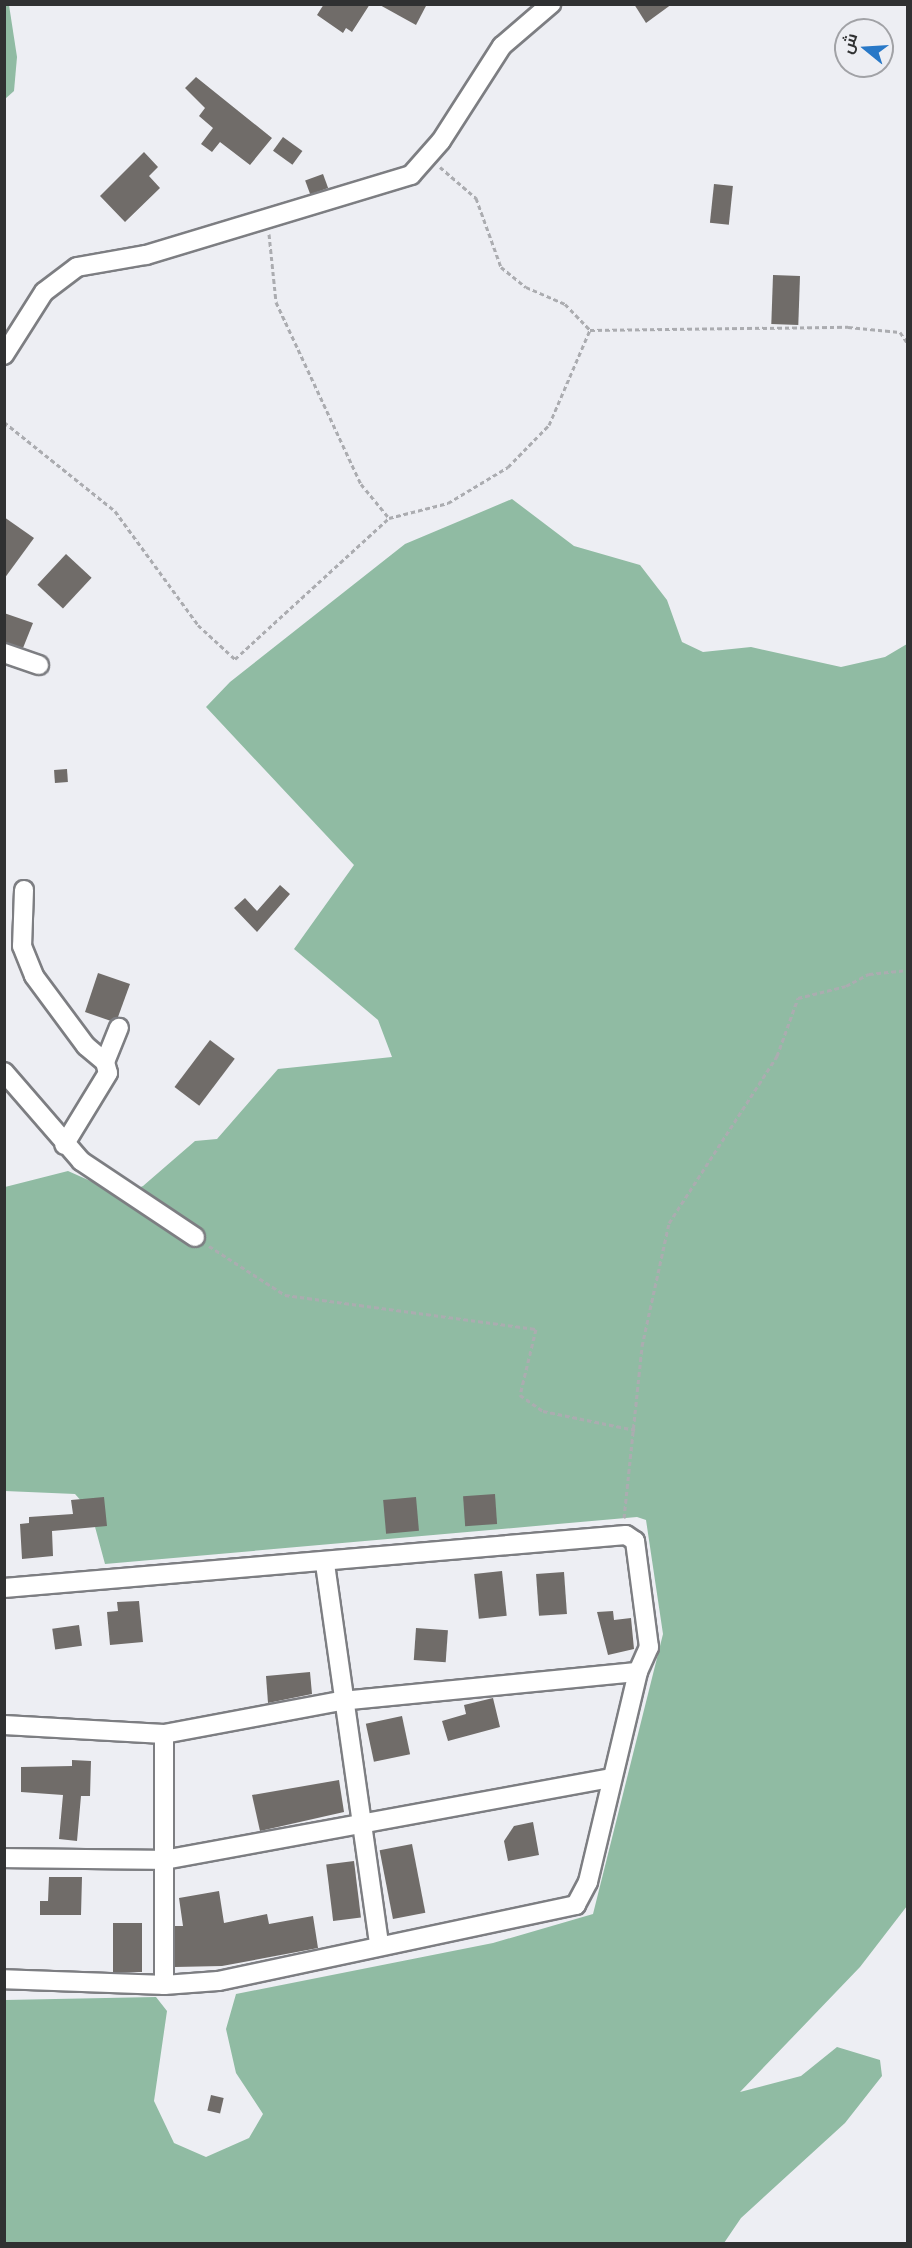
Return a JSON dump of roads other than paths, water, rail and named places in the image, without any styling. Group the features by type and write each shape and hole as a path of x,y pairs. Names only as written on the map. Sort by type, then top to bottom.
{"street":[{"path":"4,355 44,292 77,267 109,265 411,175 502,46 551,4"},
{"path":"4,653 39,665"},
{"path":"24,890 22,946 34,976 86,1046 105,1062 108,1073 64,1144"},
{"path":"105,1062 119,1028"},
{"path":"4,1072 64,1144 195,1237"},
{"path":"4,1588 325,1564 621,1535 635,1541 647,1618 649,1647 638,1672 588,1882 576,1905 379,1943 218,1981 164,1985 4,1979"},
{"path":"325,1564 341,1701 379,1943"},
{"path":"4,1725 164,1734 341,1701 638,1672"},
{"path":"164,1734 164,1985"},
{"path":"4,1857 164,1860 361,1821 612,1778"}]}
